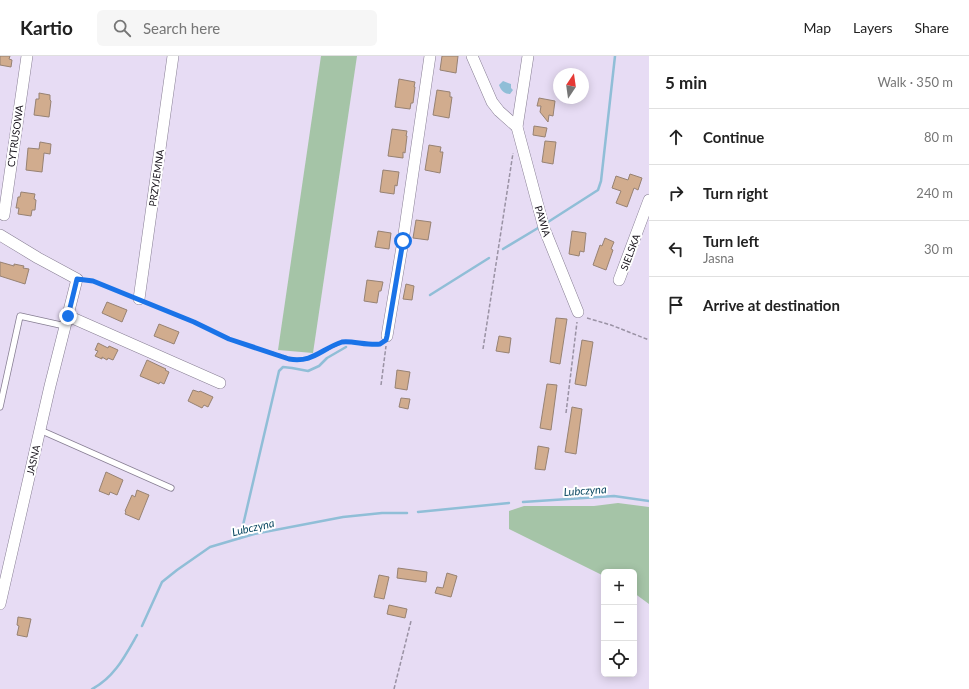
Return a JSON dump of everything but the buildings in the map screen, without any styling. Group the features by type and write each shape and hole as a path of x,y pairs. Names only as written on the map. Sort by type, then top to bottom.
{"street":[{"name":"CYTRUSOWA","path":"4,215 27,56"},
{"name":"PRZYJEMNA","path":"139,299 173,56"},
{"path":"387,338 430,56"},
{"path":"472,56 492,102 499,111 517,127"},
{"name":"PAWIA","path":"528,56 517,127 544,228 578,313"},
{"name":"SIELSKA","path":"619,280 649,200"},
{"path":"0,235 77,279"},
{"name":"JASNA","path":"0,604 77,279"},
{"path":"66,321 220,383"}],"lane":[{"path":"0,407 20,316 66,321"},
{"path":"40,430 171,488"}],"path":[{"path":"483,349 513,150"},
{"path":"77,279 93,281 139,299 194,322 229,339 298,360 307,360 344,342 376,345 380,344 387,338"},
{"path":"566,413 578,313 649,340"},
{"path":"381,385 387,338"},
{"path":"394,689 411,621"}],"green space":[{"path":"321,56 357,56 313,353 278,350"},
{"path":"618,503 649,507 649,604 637,595 637,569 601,569 601,575 509,529 509,511 524,506 594,506"}],"water":[{"path":"503,81 511,84 511,88 513,90 510,94 503,92 500,87 499,85"}],"waterway":[{"path":"548,222 598,190 601,181 615,56"},
{"path":"503,249 538,228"},
{"path":"430,295 489,258"},
{"path":"240,538 279,371 283,367 308,371 319,366 327,358 346,347"},
{"name":"Lubczyna","path":"523,502 614,496 649,501"},
{"name":"Lubczyna","path":"418,512 509,503"},
{"name":"Lubczyna","path":"142,626 162,582 210,547 254,534 343,517 382,513 407,513"},
{"name":"Lubczyna","path":"92,689 113,673 137,635"}],"route":[{"path":"68,316 77,279 93,281 194,322 229,339 289,359 307,360 344,342 376,345 386,340 403,241"}]}
